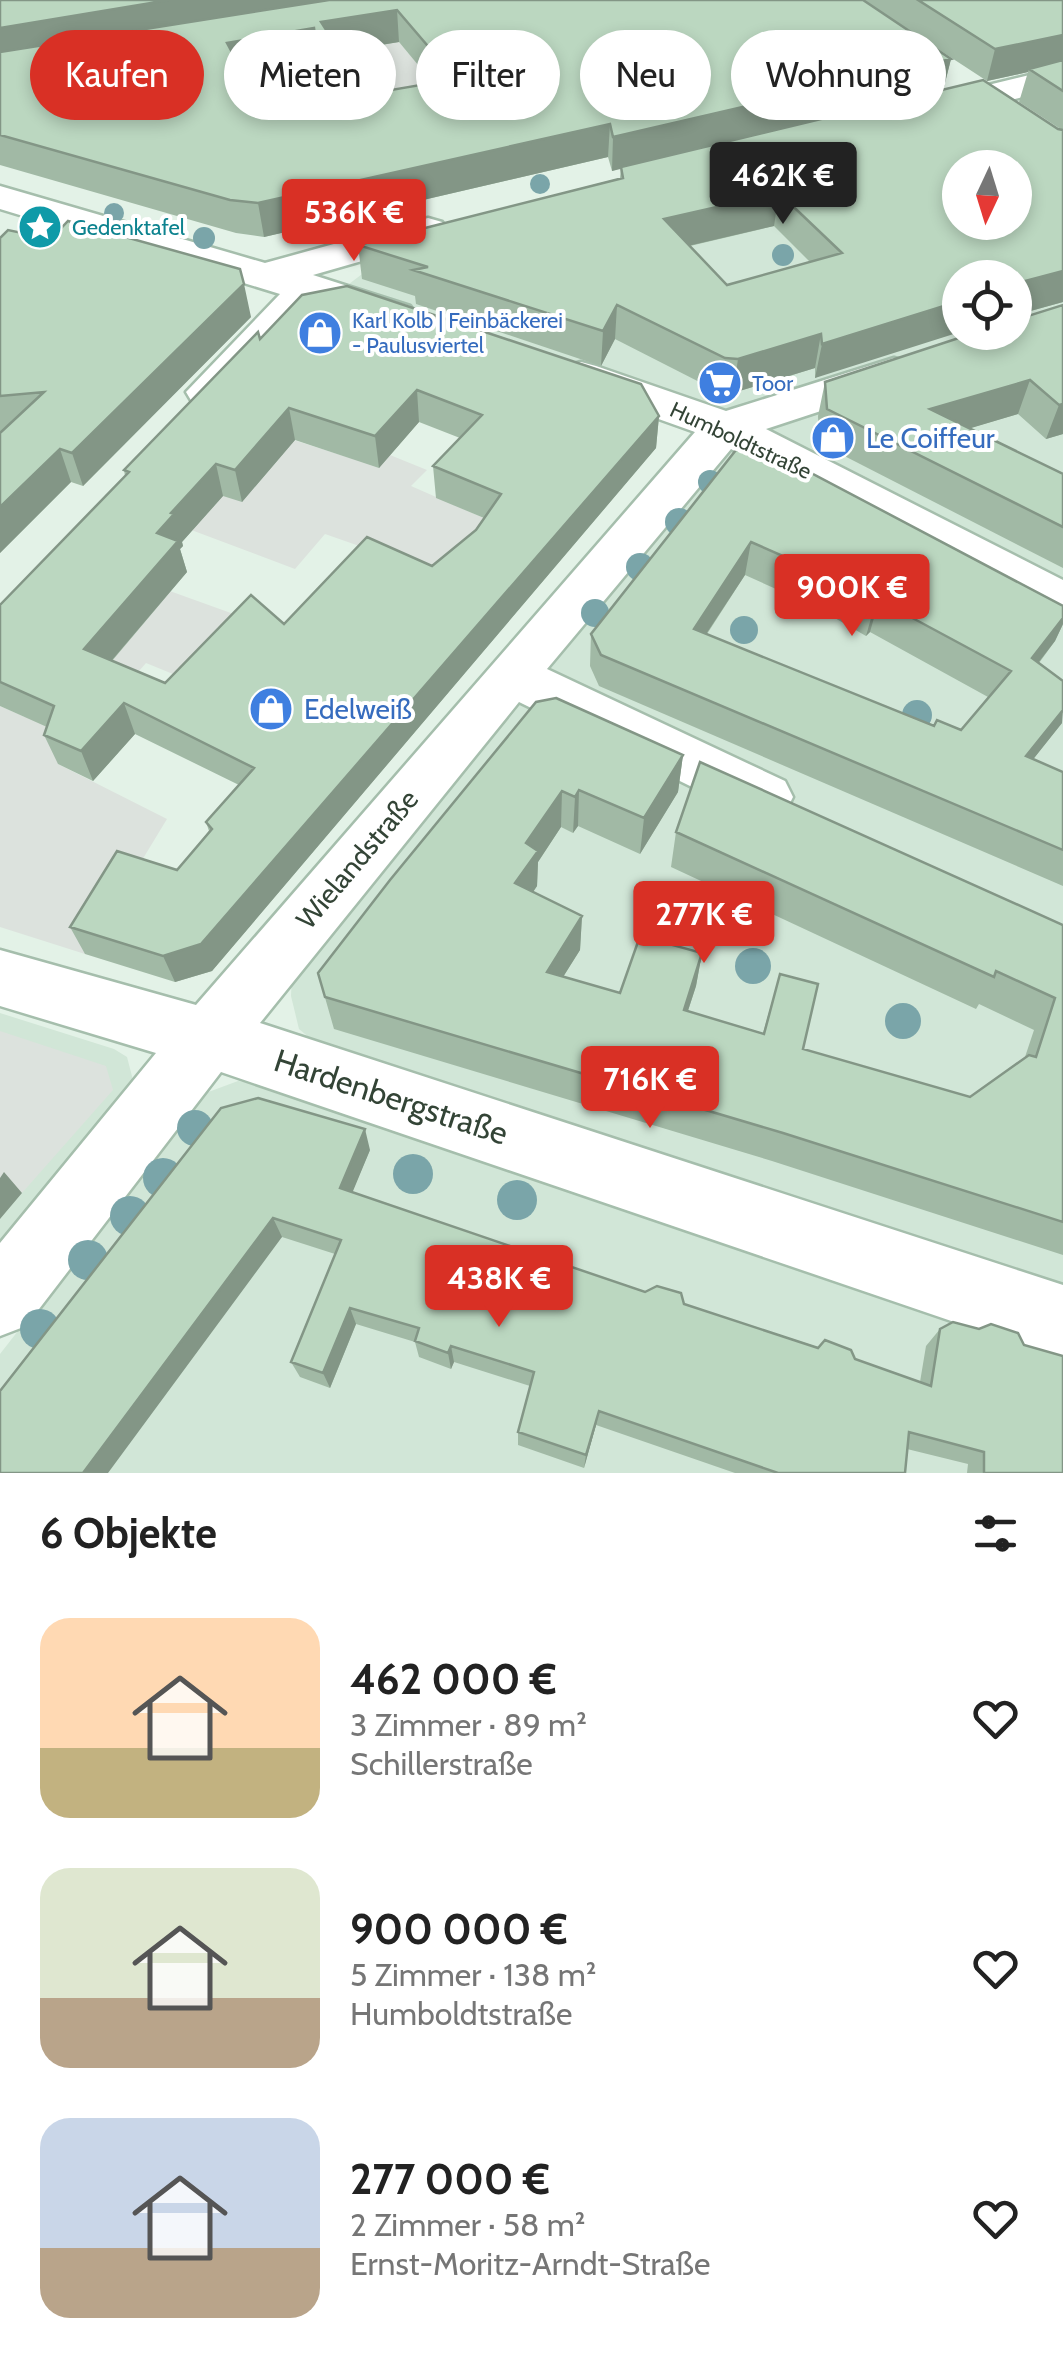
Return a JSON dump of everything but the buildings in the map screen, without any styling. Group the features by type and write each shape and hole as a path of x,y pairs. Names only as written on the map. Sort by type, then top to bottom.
{"street":[{"path":"948,75 1016,120"},
{"path":"946,105 1063,77"},
{"path":"0,197 290,280 423,324"},
{"path":"174,427 290,280 321,256 470,219"},
{"path":"725,427 932,360"},
{"name":"Humboldtstraße","path":"535,361 725,427 1063,602"},
{"name":"Wielandstraße","path":"0,1300 208,1040 511,675 725,427"},
{"path":"511,675 814,820"},
{"name":"Hardenbergstraße","path":"0,978 299,1065 1063,1322"}],"shaded area":[{"path":"396,43 416,62 416,120 454,120 440,162 394,120"},
{"path":"962,117 1026,150 942,150 942,240 1032,240 1032,153 1063,169 1063,1473 0,1473 0,1354 203,1094 238,1081 267,1085 312,1040 299,1029 291,996 292,975 725,427 349,284 387,255"},
{"path":"243,120 340,120 378,181"},
{"path":"284,437 379,467 390,455 427,470 411,486 493,522 442,601 385,555 325,534 295,569 186,528"},
{"path":"142,581 253,621 200,685 146,663 58,764 167,819 85,954 0,927 0,706 25,717 117,654 132,637"},
{"path":"0,1013 114,1049 127,1057 133,1080 129,1097 0,1256"},
{"path":"0,1031 106,1066 113,1090 22,1193 0,1179"}],"place":[{"name":"Gedenktafel","path":"40,227"},
{"name":"Karl Kolb | Feinbäckerei - Paulusviertel","path":"320,333"},
{"name":"Toor","path":"720,383"},
{"name":"Le Coiffeur","path":"833,438"},
{"name":"Edelweiß","path":"271,709"}]}
